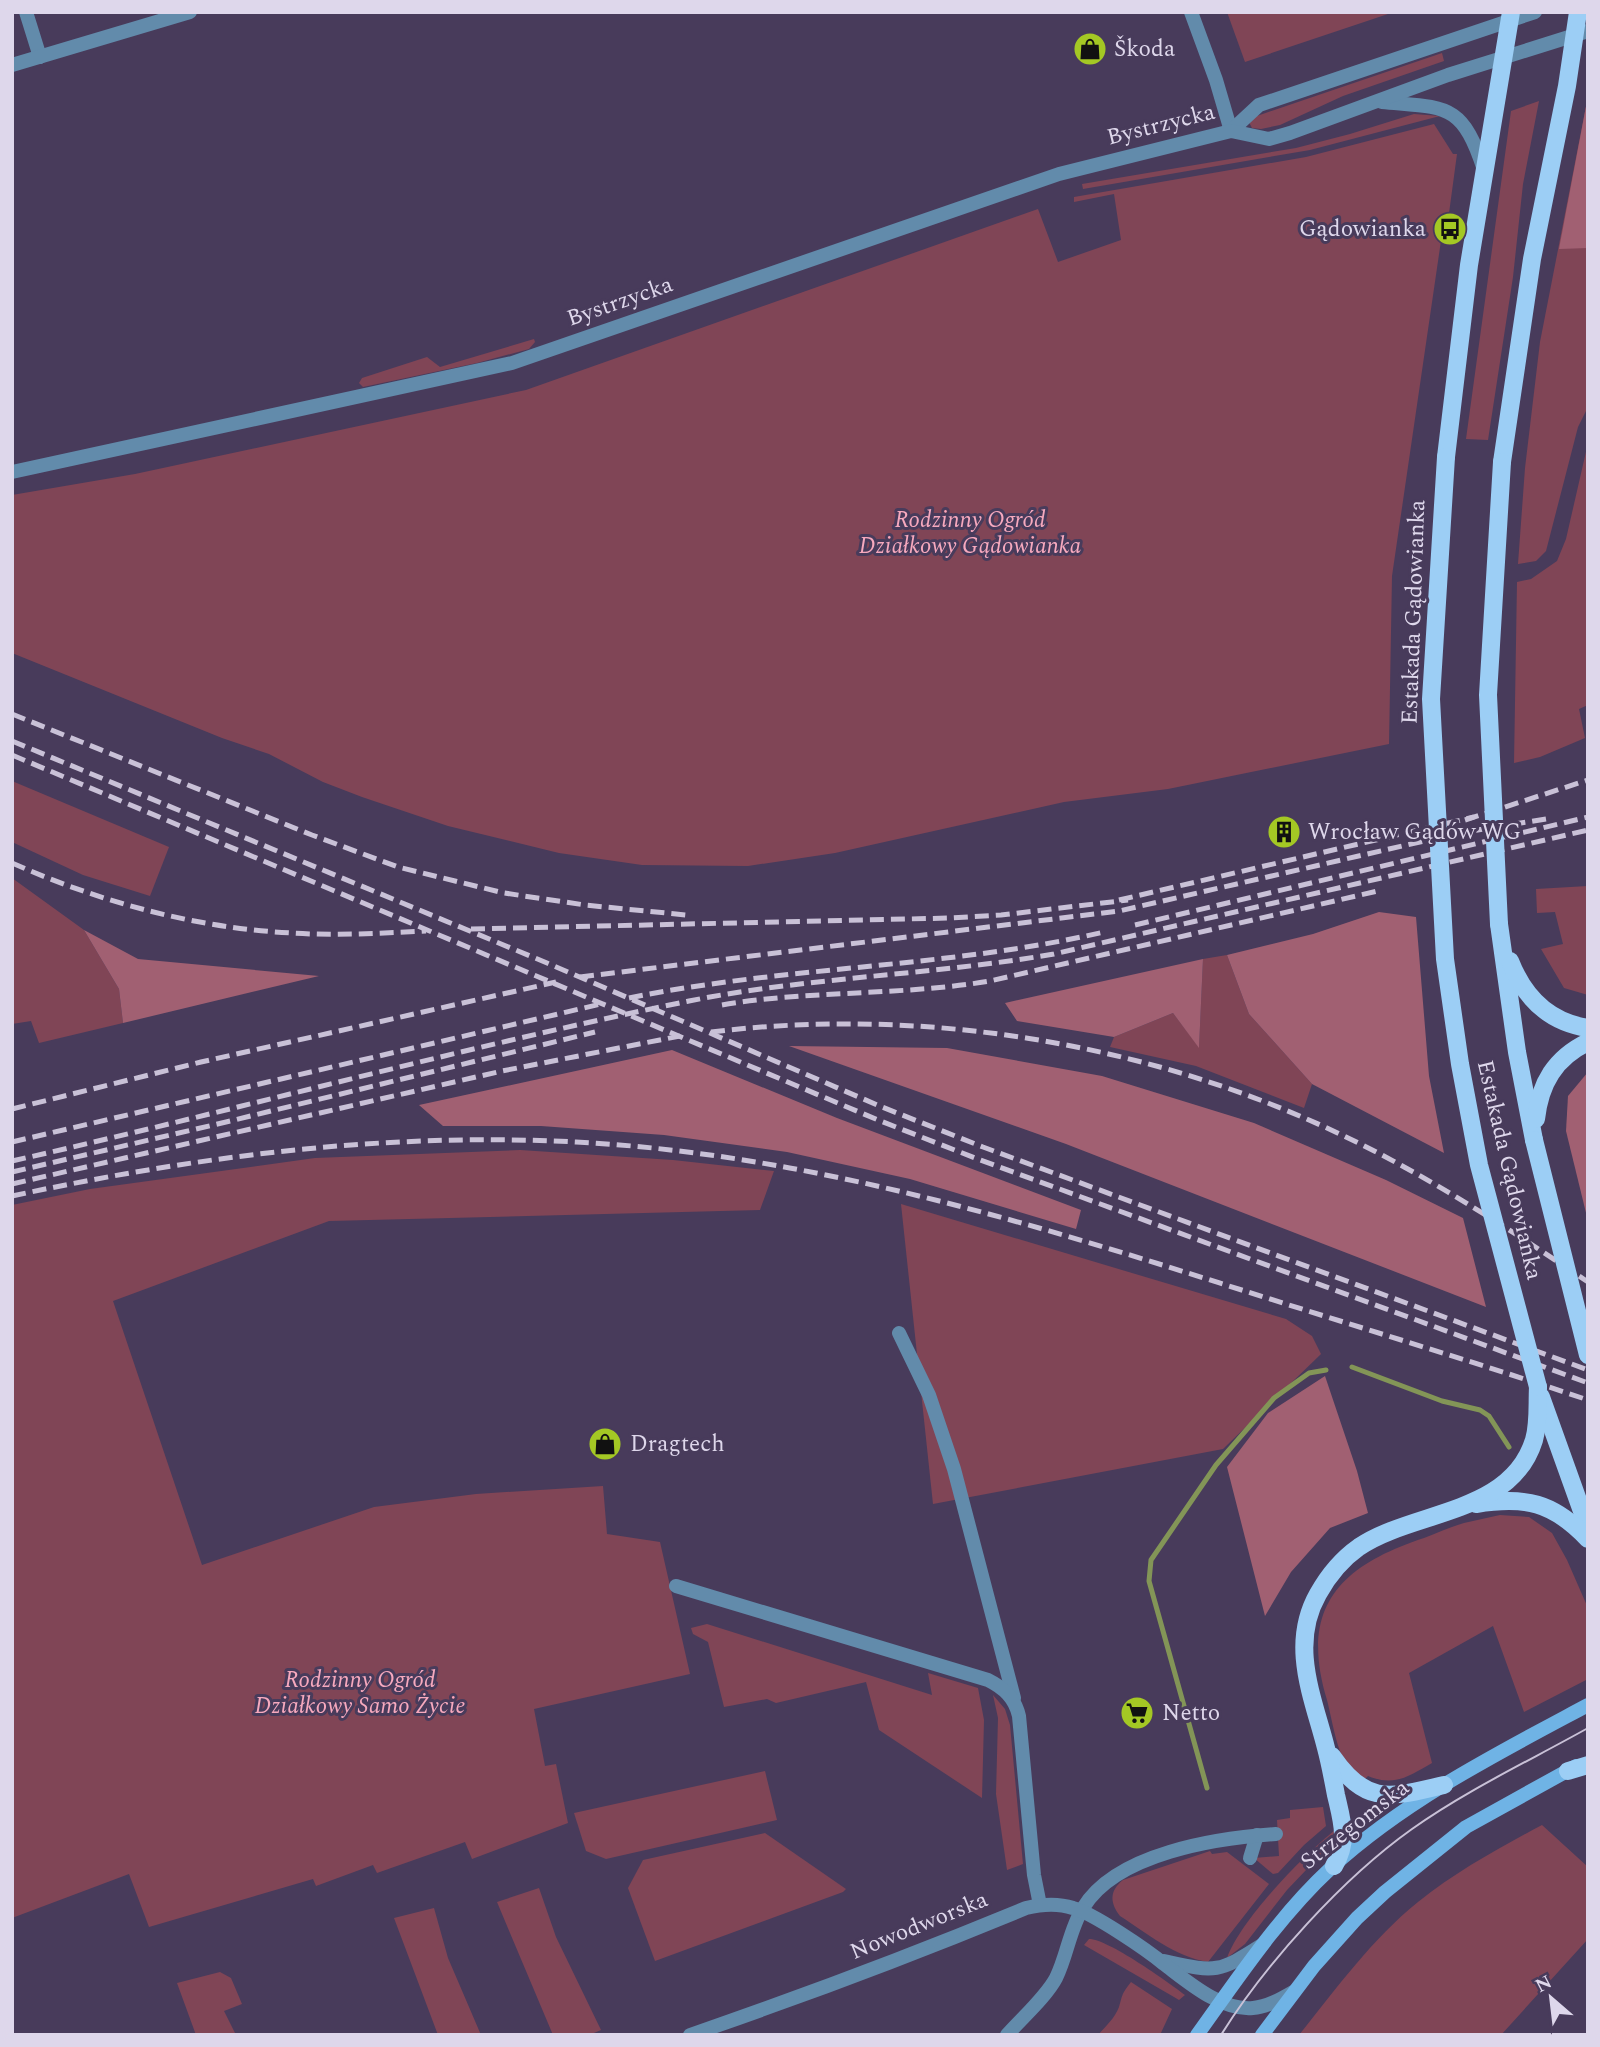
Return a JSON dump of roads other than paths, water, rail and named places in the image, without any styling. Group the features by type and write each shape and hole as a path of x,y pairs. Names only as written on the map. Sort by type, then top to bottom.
{"main road":[{"name":"Estakada Gądowianka","path":"1578,12 1581,33 1567,86 1532,259 1502,462 1488,695 1499,924 1517,1052 1534,1140 1588,1354"},
{"name":"Estakada Gądowianka","path":"1510,16 1469,265 1446,457 1431,699 1445,958 1460,1064 1479,1166 1538,1387 1588,1528"},
{"path":"1499,924 1514,970 1526,993 1557,1020 1588,1028"},
{"path":"1534,1140 1538,1099 1545,1083 1563,1058 1588,1042"},
{"path":"1334,1866 1343,1844 1344,1826 1306,1676 1304,1642 1309,1614 1316,1596 1326,1580 1359,1547 1381,1535 1459,1508 1503,1484 1527,1457 1536,1432 1538,1387"},
{"path":"1459,1508 1518,1500 1545,1505 1560,1514 1588,1539"},
{"name":"Strzegomska","path":"1197,2035 1265,1943 1311,1888 1334,1866 1391,1821 1444,1785 1588,1704"},
{"path":"1326,1749 1345,1776 1367,1791 1390,1796 1444,1785"},
{"path":"1262,2035 1293,1992 1357,1919 1409,1871 1466,1827 1588,1759"},
{"path":"1568,1770 1588,1765"}],"street":[{"path":"26,12 40,57"},
{"path":"12,65 190,12"},
{"path":"1191,12 1231,131"},
{"name":"Bystrzycka","path":"1231,131 1259,105 1510,16 1535,12"},
{"name":"Bystrzycka","path":"12,472 512,363 1059,174 1231,131 1269,139 1581,33"},
{"path":"1377,102 1439,107 1461,121 1469,132 1484,170"},
{"path":"899,1333 929,1395 954,1469 1019,1716 1034,1875 1040,1905"},
{"path":"676,1586 988,1681 1005,1690 1016,1706"},
{"path":"1007,2035 1054,1981 1081,1910 1089,1898 1118,1872 1203,1842 1276,1834"},
{"path":"1250,1858 1257,1835"},
{"name":"Nowodworska","path":"690,2035 798,1998 1026,1908 1040,1905 1058,1905 1081,1910 1159,1959 1195,1987 1222,2002 1251,2009 1277,2001 1293,1992"},
{"name":"Nowodworska","path":"1159,1959 1199,1968 1221,1968 1231,1965 1265,1943"}],"waterway":[{"path":"1352,1367 1442,1401 1480,1410 1489,1416 1509,1447"},
{"path":"1207,1788 1149,1581 1151,1560 1216,1465 1274,1398 1309,1373 1326,1370"}],"tram line":[{"path":"1221,2035 1239,2007 1283,1951 1333,1897 1386,1849 1454,1801 1588,1728"}],"railway":[{"path":"12,714 398,867 504,893 585,905 686,915"},
{"path":"12,741 547,963 882,1107 983,1147 1588,1370"},
{"path":"12,755 878,1120 1588,1383"},
{"path":"1465,820 1588,780"},
{"path":"1119,900 1474,817"},
{"path":"1135,925 1588,817"},
{"path":"580,977 1119,911 1459,833 1546,819"},
{"path":"12,1161 519,1038 689,1001 780,986 963,967 1054,954 1588,830"},
{"path":"12,863 114,901 220,925 309,934 426,931"},
{"path":"722,1005 990,981 1382,890"},
{"path":"471,929 950,918 1001,915 1128,900"},
{"path":"629,998 748,979 986,953 1104,932"},
{"path":"12,1109 201,1062 556,982"},
{"path":"12,1142 605,1003"},
{"path":"711,1032 791,1025 872,1024 954,1029 1035,1039 1115,1055 1193,1077 1270,1104 1376,1152 1469,1204 1588,1282"},
{"path":"12,1172 595,1032"},
{"path":"12,1184 502,1071 680,1036"},
{"path":"12,1196 152,1169 292,1150 363,1144 505,1140 662,1149 832,1176 1000,1217 1165,1266 1588,1400"}],"place":[{"name":"Škoda","path":"1090,49"},
{"name":"Gądowianka","path":"1450,229"},
{"name":"Wrocław Gądów WG","path":"1284,832"},
{"name":"Dragtech","path":"605,1444"},
{"name":"Netto","path":"1137,1713"}],"park label":[{"name":"Rodzinny Ogród Działkowy Gądowianka","path":"970,533"},
{"name":"Rodzinny Ogród Działkowy Samo Życie","path":"360,1693"}]}
